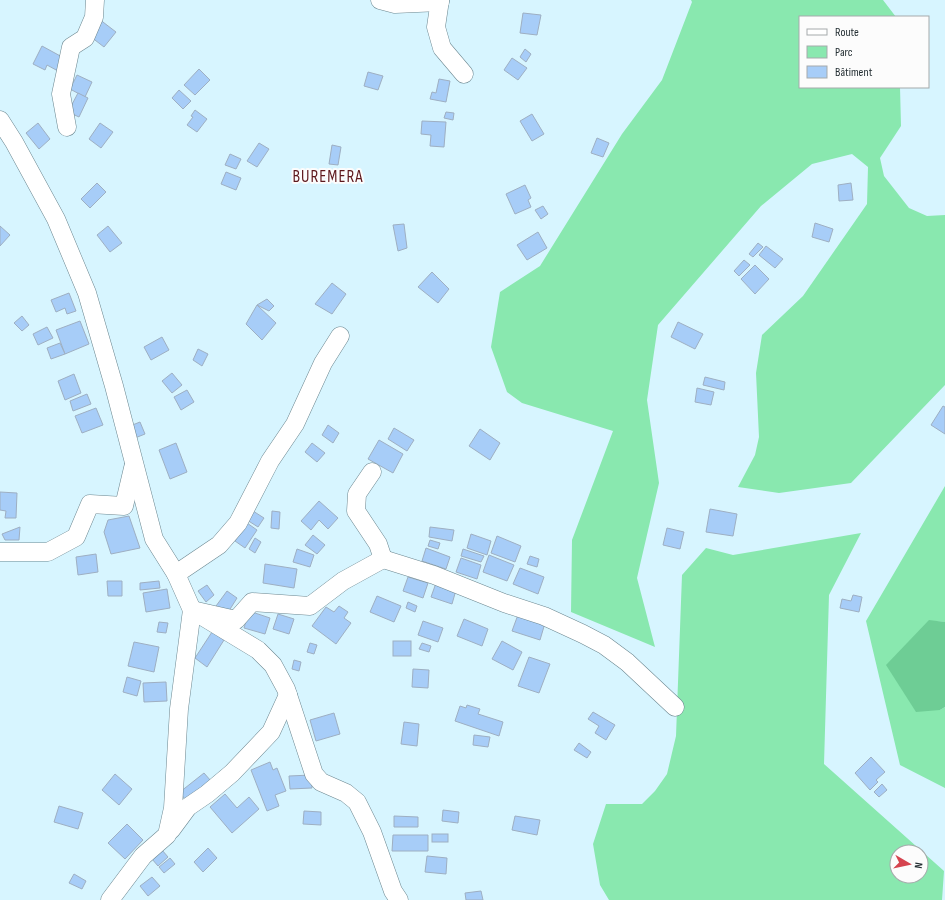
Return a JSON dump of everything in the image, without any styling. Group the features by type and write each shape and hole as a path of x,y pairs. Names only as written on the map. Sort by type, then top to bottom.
{"street":[{"path":"67,126 61,94 71,47 85,38 94,17 95,0"},
{"path":"380,0 395,4 440,1 436,27 442,48 464,74"},
{"path":"0,120 14,142 56,219 87,293 114,386 154,538 176,574 192,610 179,709 173,808 167,835"},
{"path":"176,574 219,545 238,523 270,461 295,424 323,363 340,336"},
{"path":"0,552 48,552 76,537 90,504 124,506 134,466"},
{"path":"372,472 357,494 356,511 378,544 383,560"},
{"path":"192,610 236,620 252,602 310,606 343,581 383,560 434,575 504,603 544,616 583,634 604,645 627,662 675,706"},
{"path":"192,610 258,650 273,665 286,689 314,774 321,782 346,793 357,802 372,832 393,891 399,900"},
{"path":"110,900 143,856 167,835 188,807 207,794 232,773 271,732 288,696"}],"green space":[{"path":"691,0 883,0 895,16 799,16 799,88 900,88 901,126 880,158 884,176 909,208 927,216 945,215 945,385 851,483 779,493 738,487 755,455 759,437 756,373 762,335 803,296 867,204 868,167 852,154 812,164 761,206 658,325 647,400 659,483 637,578 655,647 571,612 572,540 613,431 522,403 507,392 491,347 500,292 540,266 622,134 662,80 692,2"},
{"path":"945,486 945,622 929,621 940,710 945,707 945,788 900,765 866,621"},
{"path":"861,533 829,595 824,764 914,844 889,844 889,884 929,884 929,858 944,871 942,900 609,900 600,885 593,844 606,804 642,804 655,791 667,774 676,736 682,575 706,548 733,555"},
{"path":"929,620 945,622 945,707 940,710 916,712 886,665"}],"building":[{"path":"523,13 541,15 537,35 520,33"},
{"path":"99,19 116,32 104,47 91,37"},
{"path":"42,46 64,58 58,71 47,65 45,70 33,64"},
{"path":"525,49 531,54 526,62 520,57"},
{"path":"512,58 527,68 518,80 504,70"},
{"path":"199,69 210,80 195,95 184,85"},
{"path":"368,72 383,76 378,90 364,86"},
{"path":"77,75 92,82 85,97 70,89"},
{"path":"439,79 450,81 446,102 430,99 432,92 436,93"},
{"path":"179,90 191,101 183,109 172,98"},
{"path":"78,93 88,98 79,117 68,112"},
{"path":"195,110 207,119 197,132 187,125 193,117 191,116"},
{"path":"446,112 454,113 453,120 444,118"},
{"path":"532,114 544,134 532,141 520,121"},
{"path":"422,121 446,122 444,147 430,146 431,135 421,134"},
{"path":"38,123 50,139 39,149 26,133"},
{"path":"100,123 113,132 101,148 89,139"},
{"path":"597,138 609,143 603,157 591,153"},
{"path":"259,143 269,149 257,167 247,161"},
{"path":"332,145 341,147 338,165 329,164"},
{"path":"230,154 241,159 236,169 225,165"},
{"path":"226,172 241,178 236,190 221,184"},
{"path":"97,183 106,192 90,208 81,199"},
{"path":"851,183 853,200 839,201 838,185"},
{"path":"525,185 531,198 528,200 531,207 515,214 506,194"},
{"path":"543,206 548,214 541,219 535,210"},
{"path":"815,223 833,229 829,242 812,237"},
{"path":"404,224 407,248 398,251 393,225"},
{"path":"0,226 10,235 0,246"},
{"path":"108,226 122,243 110,252 97,235"},
{"path":"538,232 547,248 527,260 517,245"},
{"path":"758,243 763,247 753,257 749,254"},
{"path":"766,246 783,259 775,268 759,255"},
{"path":"744,260 750,265 739,276 734,271"},
{"path":"755,265 769,279 755,294 741,279"},
{"path":"432,272 449,289 438,303 418,287"},
{"path":"332,283 346,294 332,314 315,304"},
{"path":"69,293 76,311 67,314 65,308 56,312 51,300"},
{"path":"267,299 274,306 269,311 257,305"},
{"path":"257,305 276,323 262,340 246,324"},
{"path":"22,316 29,325 22,331 14,323"},
{"path":"80,321 89,344 65,354 56,330"},
{"path":"678,322 703,334 695,349 671,337"},
{"path":"47,327 53,338 38,345 33,334"},
{"path":"162,337 169,350 151,360 144,347"},
{"path":"60,343 65,354 51,359 47,348"},
{"path":"198,349 208,354 202,366 193,360"},
{"path":"172,373 182,385 172,393 162,381"},
{"path":"74,374 81,393 65,400 58,381"},
{"path":"705,377 725,382 724,390 703,385"},
{"path":"697,388 714,392 711,405 695,402"},
{"path":"187,390 194,402 181,410 174,397"},
{"path":"87,394 91,404 73,411 70,401"},
{"path":"943,406 945,407 945,434 931,425"},
{"path":"96,408 103,425 82,433 75,416"},
{"path":"140,422 145,434 135,438 130,426"},
{"path":"328,425 339,433 333,443 322,435"},
{"path":"394,428 414,440 407,451 388,439"},
{"path":"480,429 500,443 490,460 469,446"},
{"path":"379,440 403,454 393,473 368,459"},
{"path":"176,443 187,472 170,479 159,450"},
{"path":"312,443 325,453 317,462 305,452"},
{"path":"0,492 17,493 16,518 5,518 6,511 0,510"},
{"path":"319,501 338,518 328,529 319,520 311,530 301,521"},
{"path":"710,509 737,514 733,536 706,532"},
{"path":"253,511 264,518 258,527 247,520"},
{"path":"272,511 280,512 279,529 271,528"},
{"path":"129,516 140,548 111,554 104,532 108,520"},
{"path":"247,523 257,530 245,548 235,541"},
{"path":"20,527 19,540 5,540 2,534"},
{"path":"430,527 454,530 452,541 429,537"},
{"path":"667,528 684,532 680,549 663,545"},
{"path":"471,534 491,541 487,555 467,548"},
{"path":"313,535 325,545 317,554 305,545"},
{"path":"497,536 521,546 515,562 491,553"},
{"path":"255,538 261,542 255,553 249,549"},
{"path":"430,540 440,543 438,549 428,546"},
{"path":"426,548 450,557 446,569 422,561"},
{"path":"297,549 314,555 310,567 293,562"},
{"path":"463,549 484,556 481,562 461,556"},
{"path":"96,554 98,572 78,575 76,557"},
{"path":"489,555 514,565 507,581 483,572"},
{"path":"530,556 539,559 537,567 527,564"},
{"path":"461,558 481,565 477,579 456,572"},
{"path":"265,564 297,569 294,588 263,583"},
{"path":"520,568 544,577 538,594 513,584"},
{"path":"408,577 428,583 423,598 403,591"},
{"path":"107,581 122,581 122,596 108,596"},
{"path":"159,581 160,588 140,590 140,583"},
{"path":"436,583 456,590 452,604 431,597"},
{"path":"207,585 214,595 206,602 198,591"},
{"path":"167,589 170,608 146,612 143,593"},
{"path":"227,591 237,598 227,614 216,606"},
{"path":"853,595 862,597 859,612 840,608 842,599 851,601"},
{"path":"377,596 401,606 394,622 370,612"},
{"path":"408,602 417,606 415,612 406,608"},
{"path":"339,606 348,612 344,618 351,623 336,644 312,626 326,607 334,612"},
{"path":"249,611 270,618 265,634 244,628"},
{"path":"519,612 545,623 540,640 512,631"},
{"path":"278,614 294,619 289,634 273,629"},
{"path":"464,619 488,629 482,646 457,636"},
{"path":"423,621 443,628 438,642 418,635"},
{"path":"159,622 168,623 166,633 157,632"},
{"path":"212,632 224,640 207,667 195,658"},
{"path":"393,641 411,641 411,656 393,656"},
{"path":"502,641 522,652 513,670 492,659"},
{"path":"134,642 159,647 154,672 128,666"},
{"path":"310,643 317,645 314,654 307,652"},
{"path":"422,643 431,646 429,652 419,649"},
{"path":"529,657 550,664 539,693 518,686"},
{"path":"294,660 301,662 299,671 292,669"},
{"path":"413,669 429,670 428,688 412,687"},
{"path":"127,677 141,681 137,696 123,692"},
{"path":"166,682 167,701 144,702 143,683"},
{"path":"467,705 480,709 478,714 503,722 499,736 455,721 460,706 466,708"},
{"path":"593,712 615,725 606,740 595,733 599,726 588,719"},
{"path":"334,713 340,734 316,741 310,720"},
{"path":"404,722 419,724 417,746 401,744"},
{"path":"474,735 490,737 488,747 473,745"},
{"path":"579,743 591,752 587,758 574,750"},
{"path":"871,757 885,772 876,780 878,782 870,790 855,773"},
{"path":"270,762 273,770 277,768 286,791 275,795 279,806 267,811 251,770"},
{"path":"204,773 211,781 186,801 180,792"},
{"path":"115,774 132,789 119,805 102,790"},
{"path":"311,775 312,788 290,789 289,776"},
{"path":"882,784 887,790 879,797 874,792"},
{"path":"225,794 237,808 249,797 259,809 232,833 210,807"},
{"path":"59,806 83,813 78,829 54,822"},
{"path":"443,810 459,812 458,823 442,821"},
{"path":"304,811 321,812 321,825 303,824"},
{"path":"394,816 418,817 418,827 394,827"},
{"path":"515,816 540,820 537,835 512,830"},
{"path":"127,824 143,840 125,859 108,843"},
{"path":"432,834 448,834 448,842 432,842"},
{"path":"393,835 428,835 428,851 392,851"},
{"path":"208,848 217,858 203,872 194,862"},
{"path":"162,850 168,857 158,866 152,859"},
{"path":"427,856 447,858 446,874 425,872"},
{"path":"170,858 175,864 164,873 159,867"},
{"path":"74,874 86,881 82,889 69,883"},
{"path":"152,877 160,886 148,896 140,886"},
{"path":"481,891 483,900 466,900 465,893"}],"district":[{"name":"BUREMERA","path":"328,177"}]}
